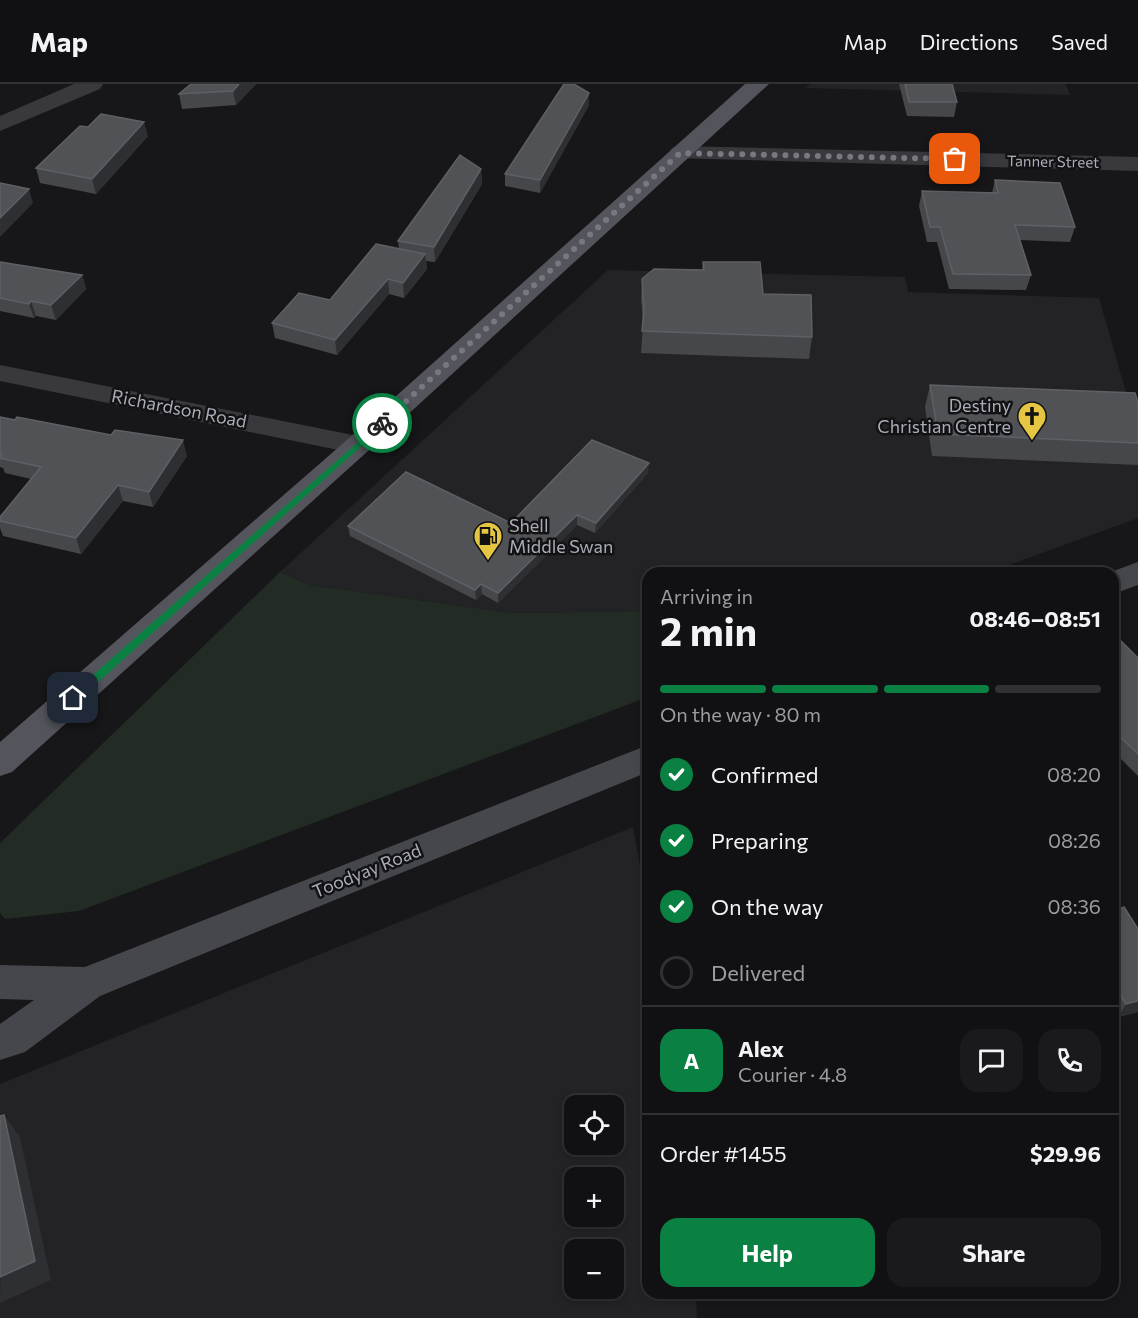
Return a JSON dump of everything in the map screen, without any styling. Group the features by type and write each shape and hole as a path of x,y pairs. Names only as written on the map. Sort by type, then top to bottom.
{"main road":[{"path":"1,763 758,84"},
{"name":"Toodyay Road","path":"0,1042 11,1039 86,984 642,760"},
{"name":"Toodyay Road","path":"0,982 86,984"}],"street":[{"path":"0,124 92,84"},
{"name":"Tanner Street","path":"680,153 1138,164"},
{"name":"Richardson Road","path":"0,373 358,445"}],"shaded area":[{"path":"810,84 1066,84 1070,95 806,88"},
{"path":"608,270 905,277 908,292 1099,298 1131,410 1138,411 1138,518 1003,567 642,567 642,611 511,613 310,585 280,572"},
{"path":"280,572 310,585 511,613 642,611 642,699 79,911 5,919 0,913 0,843"},
{"path":"633,827 642,877 642,1299 696,1299 697,1318 0,1318 0,1084"}],"building":[{"path":"191,84 239,84 233,91 179,94"},
{"path":"564,84 574,84 589,93 540,180 505,174"},
{"path":"905,84 952,84 957,102 909,102"},
{"path":"101,114 144,122 92,179 36,168 80,126 88,127"},
{"path":"460,155 481,169 434,247 398,241"},
{"path":"995,180 1060,183 1075,227 1015,225 1031,275 953,274 940,227 930,227 922,191 998,193"},
{"path":"0,183 29,189 0,218"},
{"path":"376,244 425,254 403,283 388,279 335,340 272,323 299,293 330,300"},
{"path":"0,262 82,275 51,305 31,301 29,304 0,298"},
{"path":"703,262 760,262 763,294 811,295 812,337 642,331 644,310 642,279 654,269 704,270"},
{"path":"930,385 1135,393 1138,402 1138,443 938,434"},
{"path":"0,417 15,420 17,417 111,435 115,430 183,440 149,492 118,485 76,538 0,521 0,517 41,467 0,458 2,454 0,454"},
{"path":"592,440 649,463 596,523 577,515 498,593 481,584 475,590 348,526 406,472 511,523"},
{"path":"1119,639 1138,658 1138,754 1119,736"},
{"path":"1124,907 1138,929 1138,1001 1126,1004 1119,993 1119,908"},
{"path":"4,1115 35,1261 0,1277 0,1116"}],"way so far":[{"path":"382,423 680,153 955,159"}],"place":[{"name":"Destiny Christian Centre","path":"1032,442"},
{"name":"Shell Middle Swan","path":"488,562"}],"route":[{"path":"73,698 382,423"}]}
